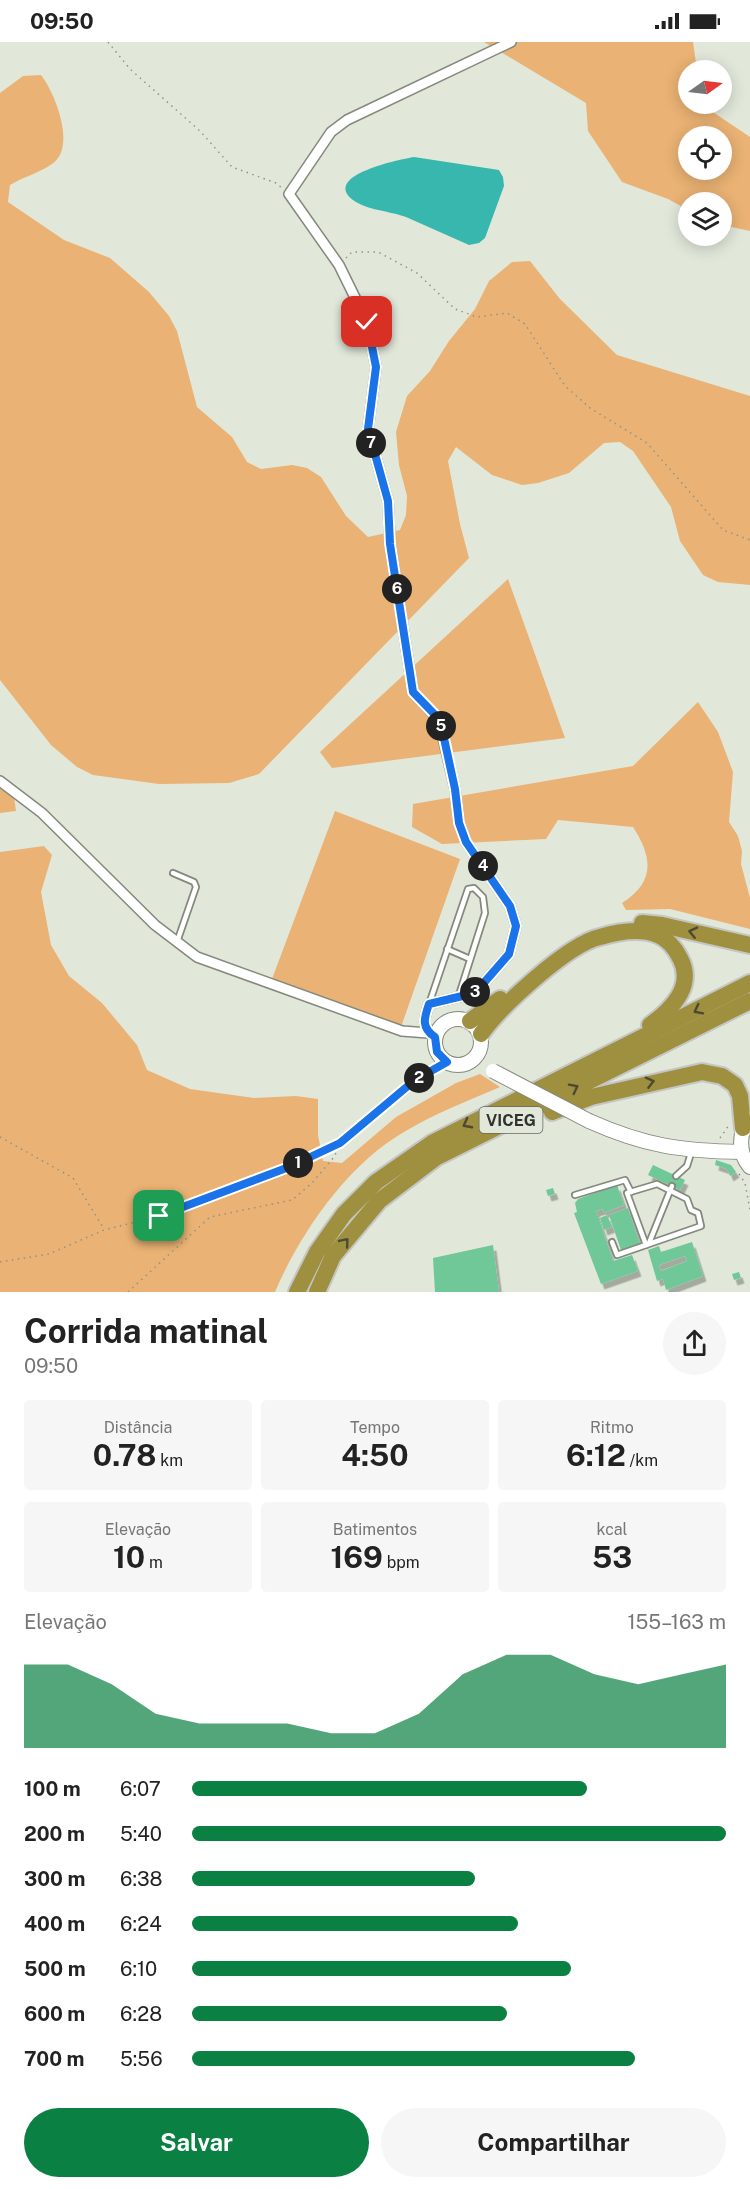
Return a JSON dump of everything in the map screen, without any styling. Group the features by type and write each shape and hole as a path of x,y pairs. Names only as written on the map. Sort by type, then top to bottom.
{"highway":[{"path":"475,1027 568,942 593,929 630,922 662,925 750,945"},
{"path":"475,1027 495,1014 572,950 597,937 630,931 658,935 674,946 685,968 682,992 670,1010 617,1050"},
{"name":"VICEG","path":"297,1292 317,1252 344,1214 376,1182 432,1143 750,983"},
{"name":"VICEG","path":"316,1292 333,1256 379,1201 437,1157 750,1001"},
{"path":"437,1157 591,1097 702,1072 722,1076 735,1084 746,1122"}],"street":[{"path":"432,1035 448,1020 463,1018 475,1027 481,1047 475,1058 462,1065 447,1062 437,1052 432,1035 424,1025 425,1015 429,1004 475,993 509,954 516,926 510,906 462,833 440,720 413,692 390,544 388,501 368,429 376,367 367,322 339,265 289,194 331,132 347,120 512,42"},
{"path":"0,782 42,813 155,925 197,957 402,1031 432,1035"},
{"path":"475,1058 493,1071 589,1120 640,1142 692,1150 742,1152"},
{"path":"746,1122 742,1152 750,1167"}],"lane":[{"path":"173,873 188,878 194,882 196,887 177,942"},
{"path":"429,1004 468,889 474,888 486,904 458,998"},
{"path":"447,949 470,958"},
{"path":"676,1176 687,1166 692,1150"},
{"path":"575,1196 625,1180 632,1192"},
{"path":"612,1242 617,1255 701,1226 698,1213 691,1210 687,1198 657,1184 627,1193 647,1244"},
{"path":"647,1244 671,1189"}],"path":[{"path":"108,42 130,69 200,131 232,167 276,183 289,194"},
{"path":"339,265 351,252 378,252 417,273 455,309 477,317 507,313 525,324 565,386 590,408 647,443 723,530 750,540"},
{"path":"0,1262 49,1254 104,1230 159,1216 289,1167 340,1143 415,1080 447,1062"},
{"path":"0,1137 74,1178 104,1230"},
{"path":"128,1292 210,1217 292,1200 312,1183 334,1157 340,1143"}],"shaded area":[{"path":"484,42 693,42 696,60 678,60 678,114 716,114 750,137 750,231 732,227 732,192 678,192 678,204 622,182 588,131 586,103"},
{"path":"41,75 57,107 61,120 63,145 59,156 52,164 10,185 8,202 64,240 110,258 149,292 169,316 177,331 197,407 232,437 247,462 261,469 292,465 307,468 321,477 346,516 368,537 400,530 406,515 407,496 399,465 396,432 407,396 430,371 449,341 475,309 489,281 512,262 530,261 560,299 617,355 750,396 750,585 718,582 703,575 680,541 671,507 633,451 620,442 604,443 569,473 538,483 522,485 492,475 456,447 448,461 469,558 259,774 229,783 159,784 93,775 77,767 51,745 0,680 0,93 23,76"},
{"path":"508,579 565,738 332,768 320,752"},
{"path":"698,702 718,732 733,772 729,822 738,836 742,851 741,864 750,898 750,929 670,909 626,910 622,903 640,887 647,869 644,849 633,827 558,820 546,839 442,844 412,827 413,804 633,766"},
{"path":"0,788 14,797 16,811 0,813"},
{"path":"335,811 460,859 401,1027 272,979"},
{"path":"44,846 52,855 41,892 51,945 69,976 102,1003 137,1045 147,1070 190,1089 254,1098 296,1096 318,1099 318,1135 323,1161 342,1163 396,1117 456,1083 480,1074 500,1087 415,1125 364,1162 345,1181 312,1224 285,1269 275,1292 0,1292 0,852"}],"water":[{"path":"414,157 499,170 504,186 485,238 479,243 469,245 406,217 365,206 353,200 346,191 347,183 367,170"}],"building":[{"path":"716,1160 731,1165 736,1172 730,1176 727,1169 715,1165"},
{"path":"653,1165 685,1180 680,1190 648,1175"},
{"path":"617,1185 624,1205 604,1213 603,1209 596,1211 613,1261 632,1255 638,1271 601,1284 574,1213 577,1212 575,1203 578,1199"},
{"path":"553,1188 555,1194 548,1196 546,1190"},
{"path":"628,1208 640,1244 621,1250 609,1215"},
{"path":"607,1215 612,1227 604,1230 600,1218"},
{"path":"692,1242 703,1276 666,1290 663,1279 657,1281 648,1250 659,1246 661,1252","holes":["685,1256 687,1261 661,1271 659,1265"]},
{"path":"493,1245 499,1292 435,1292 433,1258"},
{"path":"739,1272 741,1278 734,1280 732,1274"}],"route":[{"path":"159,1216 289,1167 340,1143 415,1080 447,1062 437,1052 435,1037 428,1033 424,1025 429,1004 475,993 509,954 516,926 510,906 466,842 459,823 455,789 440,720 413,692 390,544 388,501 368,429 376,367 367,322"}]}
